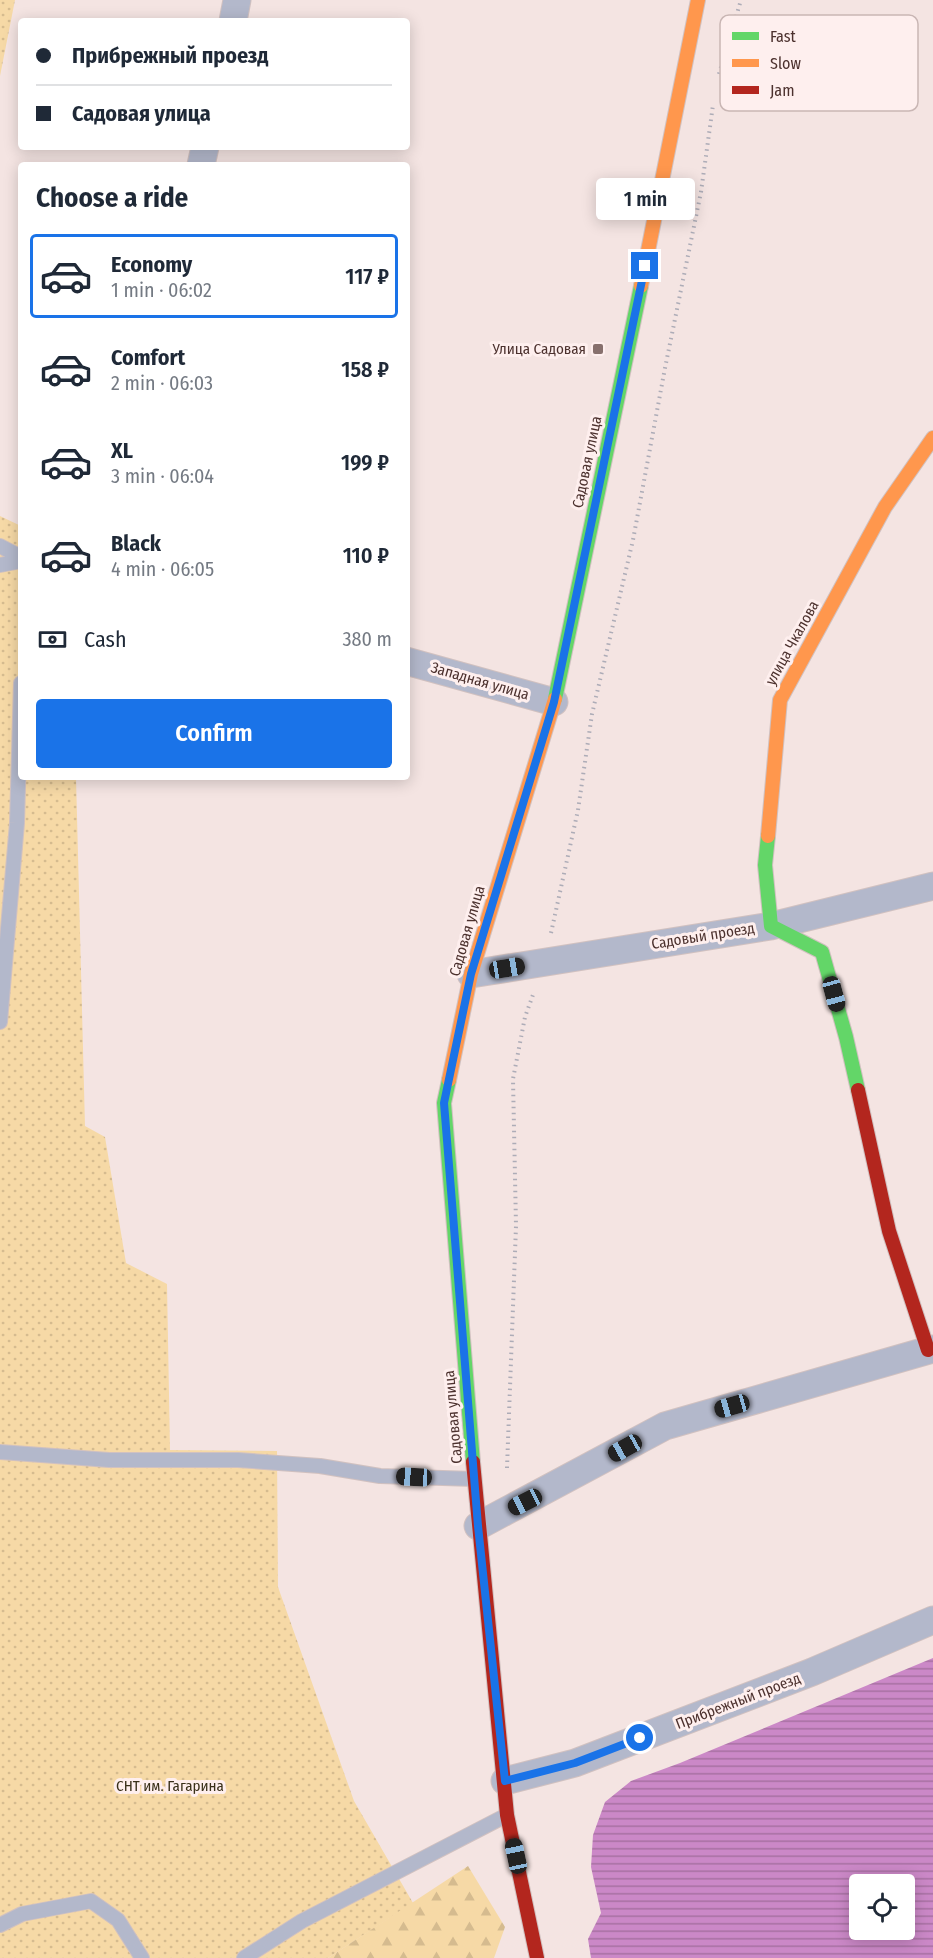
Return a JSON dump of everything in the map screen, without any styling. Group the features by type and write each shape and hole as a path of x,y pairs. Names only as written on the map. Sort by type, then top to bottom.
{"street":[{"path":"234,18 237,0"},
{"name":"Садовая улица","path":"537,1958 507,1815 478,1526 444,1103 471,974 554,702 698,0"},
{"name":"улица Чкалова","path":"771,926 765,865 780,700 885,507 933,438"},
{"name":"Западная улица","path":"410,662 554,702"},
{"name":"Садовый проезд","path":"471,974 771,926 933,886"},
{"path":"478,1526 665,1426 930,1350 889,1231 846,1037 822,952 771,926"},
{"name":"Прибрежный проезд","path":"505,1781 575,1763 812,1672 933,1620"}],"lane":[{"path":"0,546 18,557"},
{"path":"0,565 18,560"},
{"path":"0,1022 17,823 18,780"},
{"path":"0,1452 110,1460 238,1460 320,1466 380,1476 474,1479"},
{"path":"244,1958 302,1921 507,1815"},
{"path":"0,1925 22,1914 91,1901 118,1920 142,1958"}],"green space":[{"path":"0,0 15,0 0,76"},
{"name":"СНТ им. Гагарина","path":"0,516 18,525 18,780 76,780 85,1126 105,1137 126,1263 167,1284 170,1450 277,1451 278,1587 354,1801 413,1903 328,1958 0,1958"},
{"path":"468,1866 505,1927 494,1958 328,1958"}],"shaded area":[{"path":"933,1658 933,1958 591,1958 588,1939 601,1913 591,1867 593,1835 605,1802 631,1781 680,1763"}],"traffic: fast":[{"path":"555,699 641,286"},
{"path":"768,836 765,865 771,926 822,952 858,1090"},
{"path":"449,1080 444,1103 473,1462"}],"traffic: slow":[{"path":"641,286 698,0"},
{"path":"768,836 780,700 885,507 933,438"},
{"path":"449,1080 471,974 555,699"}],"traffic: jam":[{"path":"858,1090 889,1231 928,1350"},
{"path":"473,1462 507,1815 537,1958"}],"place":[{"name":"Улица Садовая","path":"598,349"}],"route":[{"path":"640,1738 575,1763 505,1781 478,1526 444,1103 471,974 554,702 645,266"}]}
